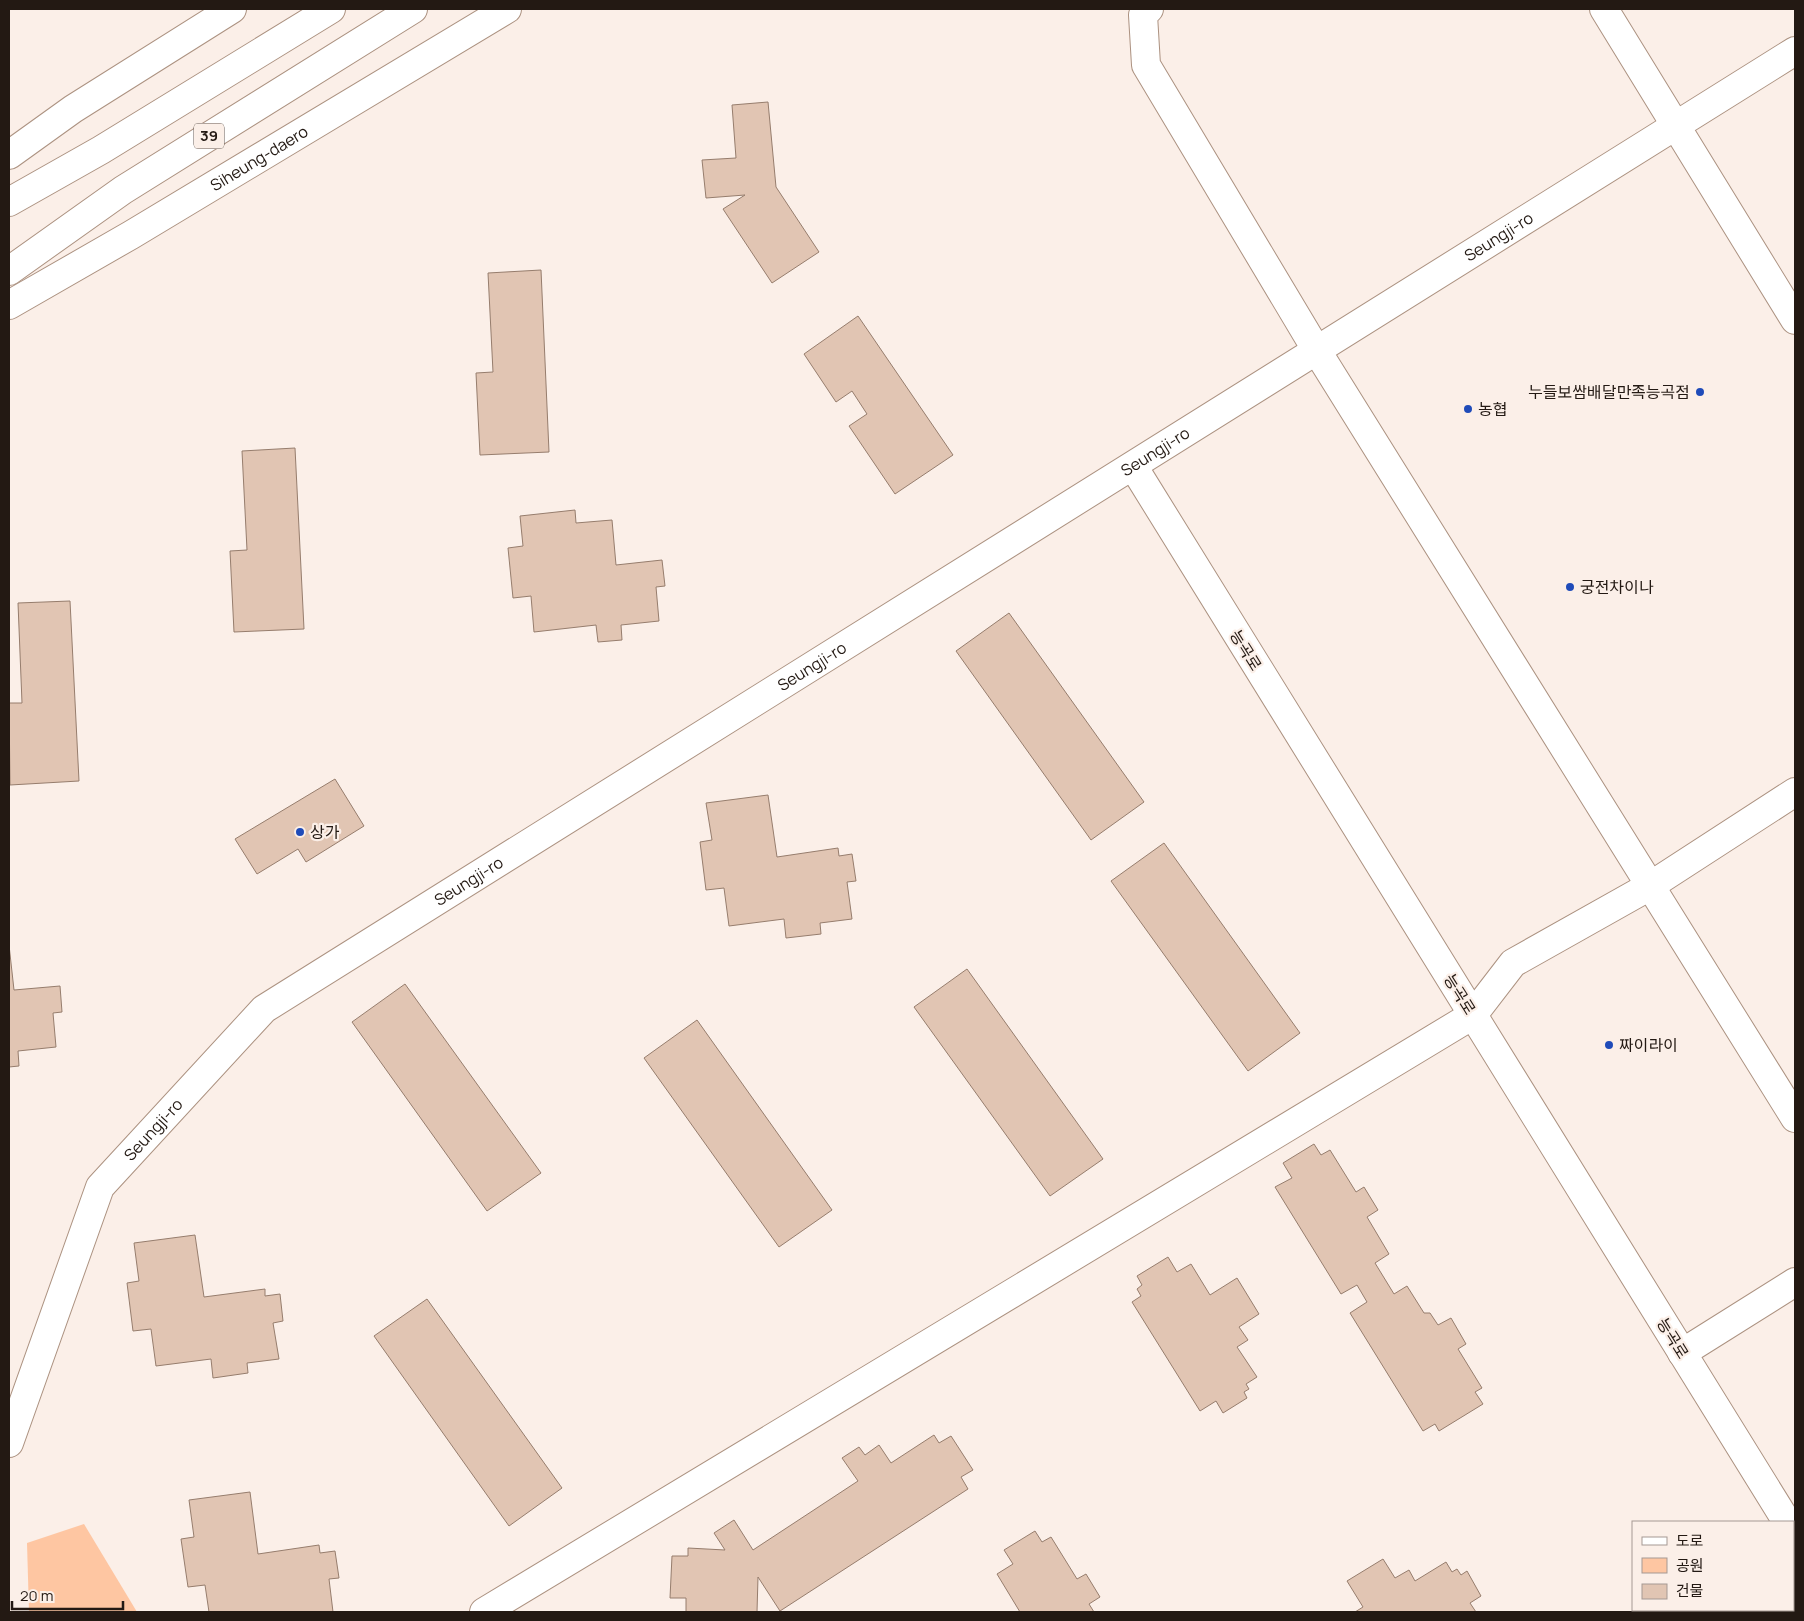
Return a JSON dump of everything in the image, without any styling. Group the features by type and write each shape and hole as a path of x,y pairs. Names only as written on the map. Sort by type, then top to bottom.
{"street":[{"path":"9,155 73,108 232,9"},
{"path":"9,202 101,150 331,9"},
{"name":"39","path":"9,271 123,190 413,9"},
{"name":"Siheung-daero","path":"9,305 131,235 507,9"},
{"path":"1149,9 1143,15 1146,65 1317,351 1795,1118"},
{"path":"1604,9 1795,320"},
{"name":"Seungji-ro","path":"9,1443 100,1187 264,1009 1795,51"},
{"name":"능곡로","path":"1133,466 1786,1521"},
{"path":"484,1612 1473,1015 1513,963 1650,886 1795,792"},
{"path":"1682,1353 1795,1282"}],"green space":[{"path":"84,1524 137,1612 29,1612 27,1543"}],"building":[{"path":"768,102 776,187 819,252 772,283 723,209 745,195 706,198 702,160 736,158 732,105"},
{"path":"541,270 549,452 480,455 476,373 493,372 488,273"},
{"path":"858,316 953,455 895,494 849,426 867,414 852,391 836,402 804,354"},
{"path":"295,448 304,629 234,632 230,551 247,550 242,451"},
{"path":"575,510 576,523 612,520 616,565 662,560 665,586 656,587 659,621 621,625 622,640 598,642 596,625 534,632 531,596 513,598 508,548 523,546 520,516"},
{"path":"70,601 79,781 10,785 9,703 22,703 18,603"},
{"path":"1009,613 1144,802 1091,840 956,651"},
{"name":"상가","path":"335,779 364,826 306,862 298,849 257,874 235,839"},
{"path":"768,795 777,857 838,848 839,856 852,854 856,881 847,882 852,919 820,923 821,934 786,938 784,919 729,926 724,888 706,890 700,842 712,840 706,803"},
{"path":"1164,843 1300,1033 1248,1071 1111,881"},
{"path":"9,945 14,990 60,986 62,1012 53,1013 56,1047 18,1051 19,1066 9,1067"},
{"path":"967,969 1103,1159 1050,1196 914,1007"},
{"path":"405,984 541,1173 487,1211 352,1022"},
{"path":"697,1020 832,1210 779,1247 644,1058"},
{"path":"1314,1144 1321,1155 1330,1150 1356,1192 1364,1187 1378,1210 1367,1217 1389,1254 1375,1263 1394,1294 1407,1286 1424,1313 1430,1313 1438,1325 1451,1318 1466,1344 1458,1349 1482,1388 1475,1392 1483,1404 1439,1431 1435,1424 1423,1431 1350,1313 1367,1302 1357,1285 1341,1294 1275,1187 1292,1178 1283,1163"},
{"path":"195,1235 204,1297 265,1289 265,1296 280,1294 283,1321 273,1323 279,1359 247,1363 248,1373 213,1378 211,1359 156,1366 151,1329 133,1331 127,1283 139,1281 134,1243"},
{"path":"1168,1257 1177,1272 1191,1264 1210,1295 1237,1278 1259,1314 1239,1327 1248,1340 1237,1347 1257,1377 1246,1384 1249,1389 1244,1392 1247,1398 1223,1413 1216,1401 1200,1411 1132,1302 1141,1296 1137,1289 1142,1285 1137,1276"},
{"path":"427,1299 562,1488 509,1526 374,1336"},
{"path":"934,1435 939,1443 951,1436 973,1470 961,1477 968,1489 780,1611 758,1577 757,1612 686,1612 686,1598 670,1598 672,1556 688,1556 688,1548 725,1550 714,1533 734,1520 753,1550 858,1481 842,1458 859,1447 865,1455 879,1445 891,1463"},
{"path":"250,1492 258,1554 319,1545 320,1553 335,1551 339,1578 329,1579 333,1612 209,1612 205,1585 188,1587 181,1539 194,1537 189,1500"},
{"path":"1035,1531 1042,1542 1051,1537 1077,1579 1086,1574 1100,1597 1089,1604 1094,1612 1020,1612 997,1574 1013,1564 1004,1550"},
{"path":"1383,1559 1395,1578 1409,1570 1415,1581 1446,1562 1452,1572 1457,1569 1461,1575 1467,1571 1481,1596 1470,1603 1476,1612 1355,1612 1363,1607 1347,1581"}],"place":[{"name":"누들보쌈배달만족능곡점","path":"1700,392"},
{"name":"농협","path":"1468,409"},
{"name":"궁전차이나","path":"1570,587"},
{"name":"상가","path":"300,832"},
{"name":"짜이라이","path":"1609,1045"}]}
